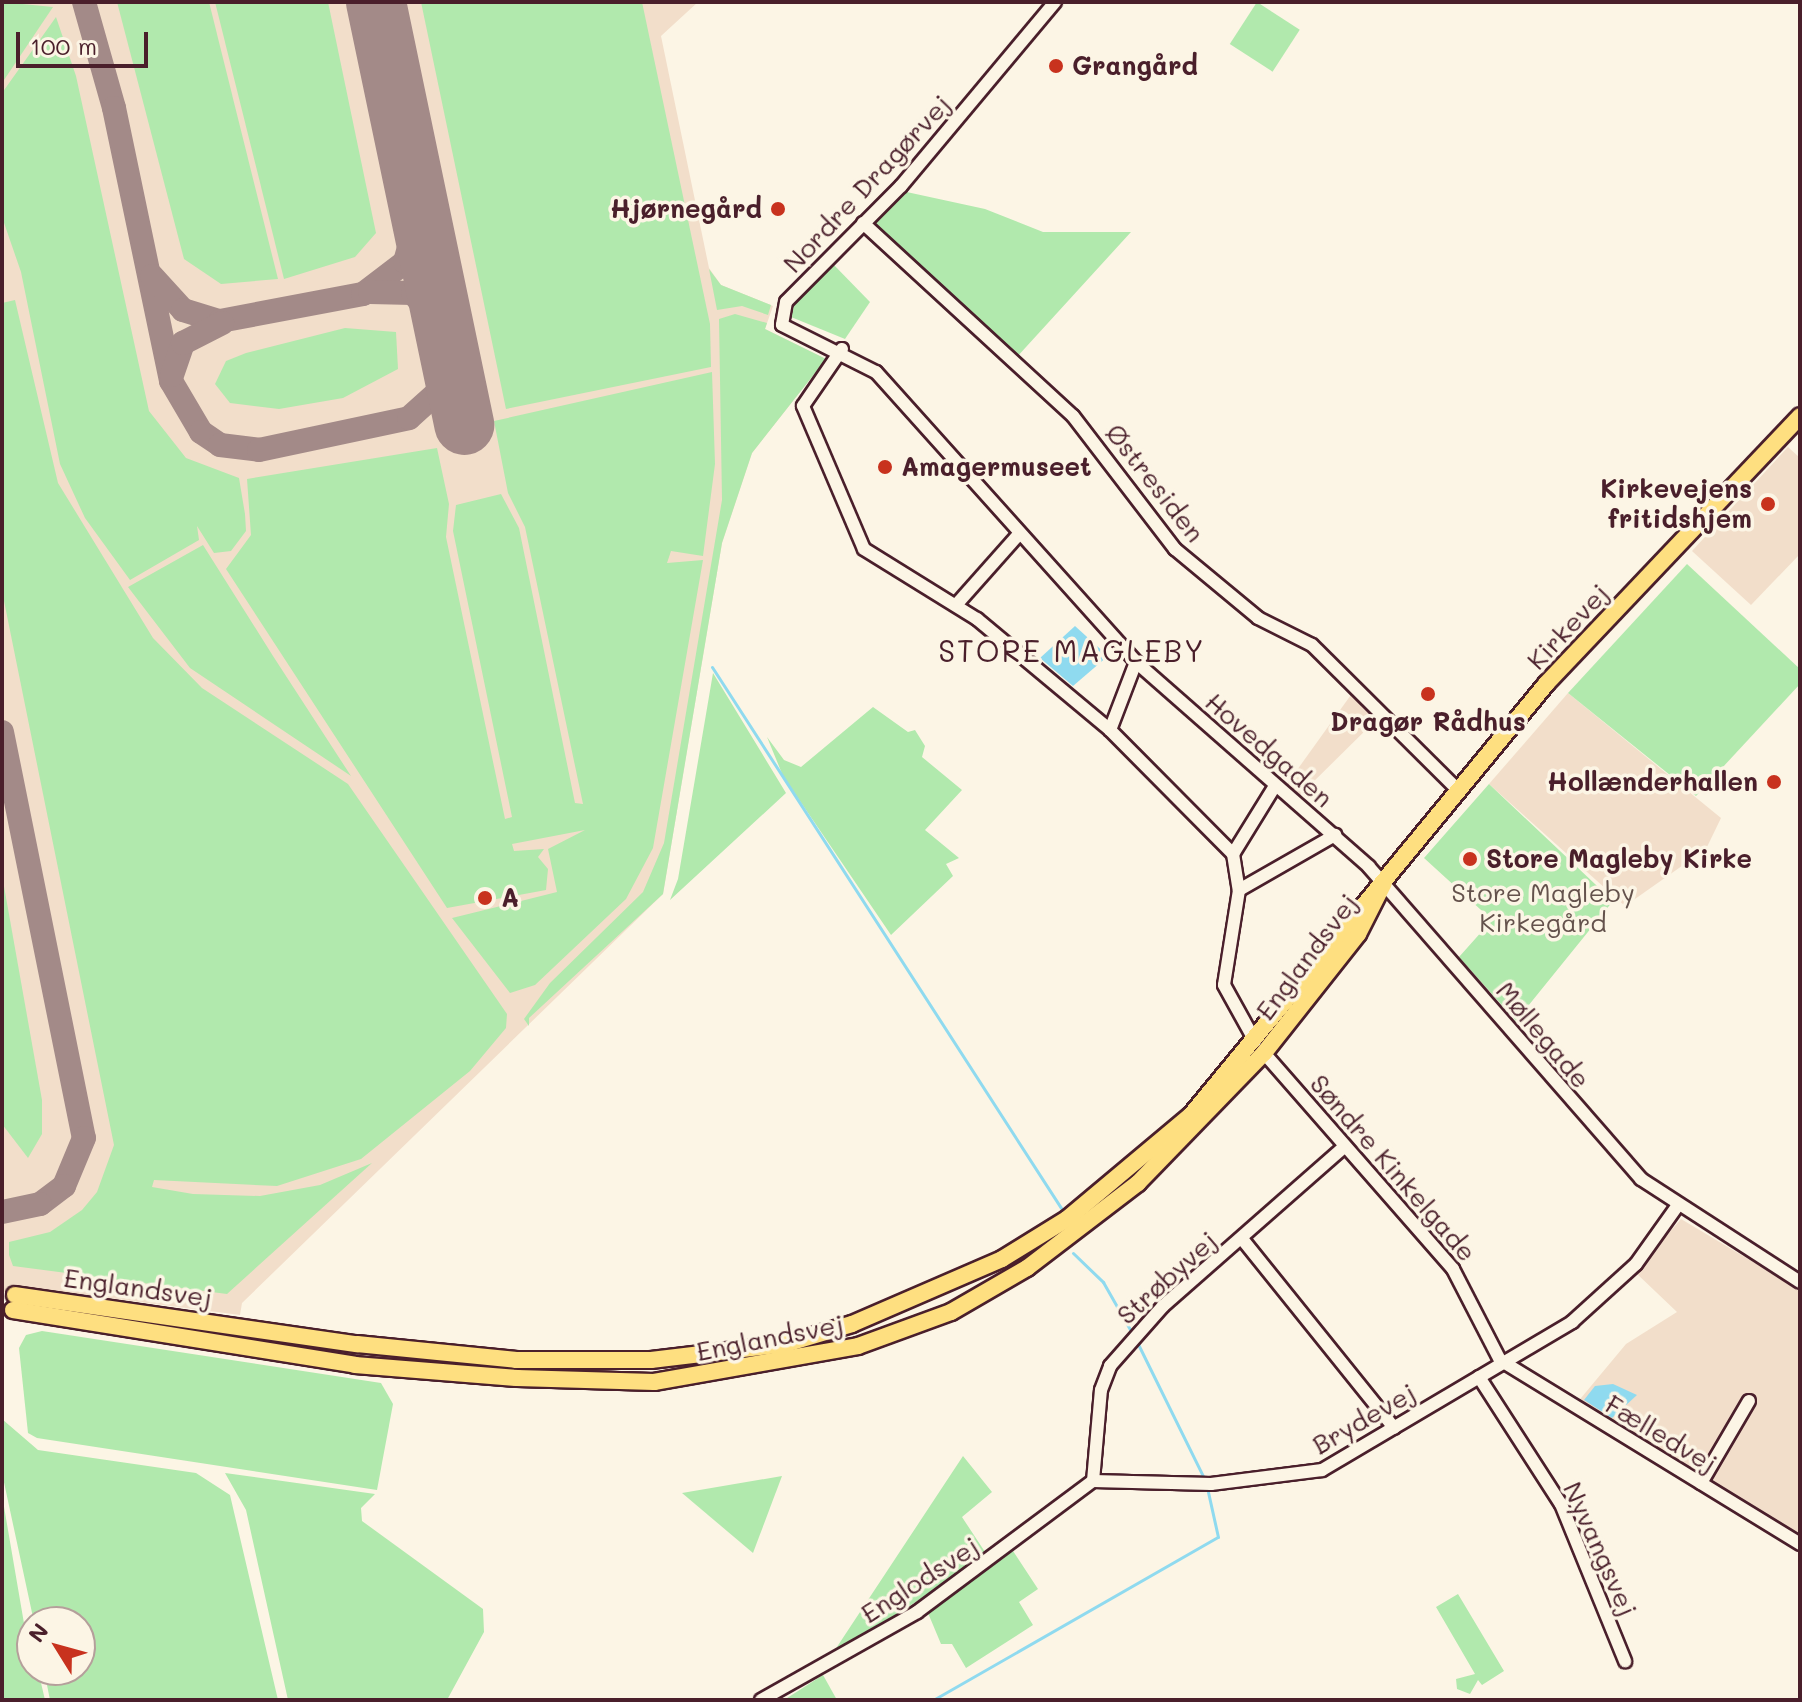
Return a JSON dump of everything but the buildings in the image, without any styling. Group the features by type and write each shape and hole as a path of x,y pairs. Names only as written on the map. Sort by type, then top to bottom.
{"main road":[{"name":"Kirkevej","path":"1384,883 1457,789 1800,416"},
{"name":"Englandsvej","path":"1259,1047 1173,1132 1067,1219 941,1287 785,1344 651,1360 516,1360 14,1302 355,1365 517,1378 643,1383 793,1363 951,1312 1027,1268 1138,1183 1259,1047 1365,897 1384,883"}],"street":[{"name":"Nordre Dragørvej","path":"782,325 786,302 921,165 1055,2"},
{"name":"Østresiden","path":"863,223 1073,416 1175,549 1258,618 1312,645 1457,789"},
{"name":"Hovedgaden","path":"782,325 842,349 876,372 1136,662 1335,835 1384,883"},
{"path":"842,349 803,406 856,533 875,560 956,605 1110,730 1233,854 1275,786"},
{"path":"956,605 1020,533"},
{"path":"1110,730 1136,662"},
{"path":"1239,890 1335,835"},
{"name":"Søndre Kinkelgade","path":"1233,854 1239,890 1224,985 1259,1047 1453,1269 1500,1360"},
{"name":"Møllegade","path":"1384,883 1606,1143 1676,1208 1800,1282"},
{"name":"Strøbyvej","path":"1093,1481 1101,1390 1110,1366 1163,1306 1243,1240 1344,1147"},
{"name":"Brydevej","path":"1093,1481 1211,1484 1298,1476 1322,1470 1587,1310 1636,1264 1676,1208"},
{"path":"1243,1240 1394,1428"},
{"name":"Fælledvej","path":"1500,1360 1800,1544"},
{"name":"Nyvangsvej","path":"1479,1377 1561,1504 1625,1661"},
{"path":"1701,1483 1749,1401"},
{"name":"Englodsvej","path":"761,1700 917,1612 1093,1481"}],"shaded area":[{"path":"2,2 698,2 661,36 709,268 721,285 773,306 765,329 826,359 752,453 722,543 663,894 242,1303 240,1315 10,1285 2,1295"},
{"name":"Kirkevejens fritidshjem","path":"1788,447 1800,458 1800,554 1751,605 1692,551"},
{"path":"1353,692 1378,718 1300,795 1287,784"},
{"path":"1568,693 1721,818 1706,849 1625,906 1489,784"},
{"path":"1681,1219 1800,1290 1800,1538 1576,1404 1626,1344 1677,1312 1635,1272"}],"green space":[{"path":"2,2 53,7 2,83"},
{"path":"117,2 209,2 278,279 221,284 184,259"},
{"path":"215,2 328,2 376,233 355,257 284,279"},
{"path":"421,2 642,2 710,324 711,367 506,409"},
{"path":"1257,2 1300,30 1273,72 1230,44"},
{"path":"56,17 76,76 149,411 186,458 239,478 245,514 246,531 231,551 214,553 197,526 199,540 130,580 85,518 60,464 21,272 2,217 2,93"},
{"path":"902,191 985,209 1043,232 1131,232 1016,358 868,224"},
{"path":"832,263 870,302 845,339 791,317 795,301"},
{"path":"709,269 721,285 771,305 768,315 742,306 717,310"},
{"path":"15,300 58,483 153,638 202,688 348,784 507,1014 506,1028 470,1071 361,1159 277,1186 154,1180 152,1187 193,1194 260,1196 320,1185 372,1163 227,1294 13,1266 9,1255 9,1242 50,1232 82,1210 97,1192 114,1145 2,591 2,303"},
{"path":"735,314 767,323 765,329 826,359 752,453 722,543 663,894 529,1018 529,1026 524,1019 550,983 643,892 664,843 722,500 719,319"},
{"path":"345,328 396,332 398,369 343,398 279,409 230,403 215,384 226,361"},
{"path":"712,372 715,464 703,556 671,551 667,563 703,560 653,848 626,899 535,985 510,993 452,918 557,892 548,849 585,830 512,844 514,851 544,849 538,857 548,869 546,890 447,908 226,569 251,535 247,479 437,448 449,504 446,537 505,819 512,817 453,531 456,505 501,494 519,528 575,803 583,804 525,527 508,493 494,421"},
{"path":"203,545 351,776 190,668 128,587"},
{"path":"1687,564 1800,669 1800,684 1696,796 1568,693"},
{"path":"713,673 786,793 670,900 678,879"},
{"path":"873,707 908,732 915,730 925,746 922,757 962,790 925,830 959,858 946,864 953,876 891,935 783,776 767,737 784,760 801,767"},
{"name":"Store Magleby Kirkegård","path":"1489,784 1613,901 1516,1021 1459,957 1492,920 1424,858"},
{"path":"2,875 42,1100 42,1134 28,1158 2,1124"},
{"path":"42,1331 381,1383 393,1404 377,1490 37,1438 28,1433 19,1348 26,1335"},
{"path":"2,1419 38,1450 196,1473 230,1495 278,1700 50,1700 47,1686 96,1686 96,1606 31,1606 2,1473"},
{"path":"963,1456 992,1492 962,1517 987,1555 829,1659"},
{"path":"225,1473 375,1494 361,1508 362,1521 483,1609 484,1632 447,1700 288,1700 246,1510"},
{"path":"782,1476 753,1553 682,1493"},
{"path":"2,1495 21,1606 16,1606 16,1686 42,1686 45,1700 2,1700"},
{"path":"1013,1551 1038,1589 1019,1602 1033,1625 966,1668 952,1644 941,1644 928,1613"},
{"path":"1458,1594 1504,1671 1482,1685 1478,1680 1470,1694 1457,1689 1456,1679 1475,1674 1436,1607"},
{"path":"823,1675 837,1700 784,1700"}],"water":[{"path":"1075,626 1108,656 1073,686 1040,658"},
{"path":"1613,1384 1637,1395 1612,1418 1584,1400 1595,1386"}],"waterway":[{"path":"712,667 1061,1208"},
{"path":"1073,1253 1103,1282 1131,1331"},
{"path":"1137,1342 1204,1478"},
{"path":"933,1700 1218,1537 1208,1492"}],"taxiway":[{"path":"84,2 114,108 171,381 201,432 220,445 259,450 409,418 438,392 448,349"},
{"path":"152,276 183,310 220,321 363,294 405,262 419,211"},
{"path":"370,292 413,293 444,331"},
{"path":"172,375 183,343 222,323"},
{"path":"2,732 84,1138 64,1186 40,1204 2,1212"}],"runway":[{"path":"376,2 464,425"}],"place":[{"name":"Grangård","path":"1056,66"},
{"name":"Hjørnegård","path":"778,209"},
{"name":"Amagermuseet","path":"885,467"},
{"name":"Kirkevejens fritidshjem","path":"1768,504"},
{"name":"Dragør Rådhus","path":"1428,694"},
{"name":"Hollænderhallen","path":"1774,782"},
{"name":"Store Magleby Kirke","path":"1470,859"},
{"name":"A","path":"485,898"}],"district":[{"name":"STORE MAGLEBY","path":"1072,650"}]}
